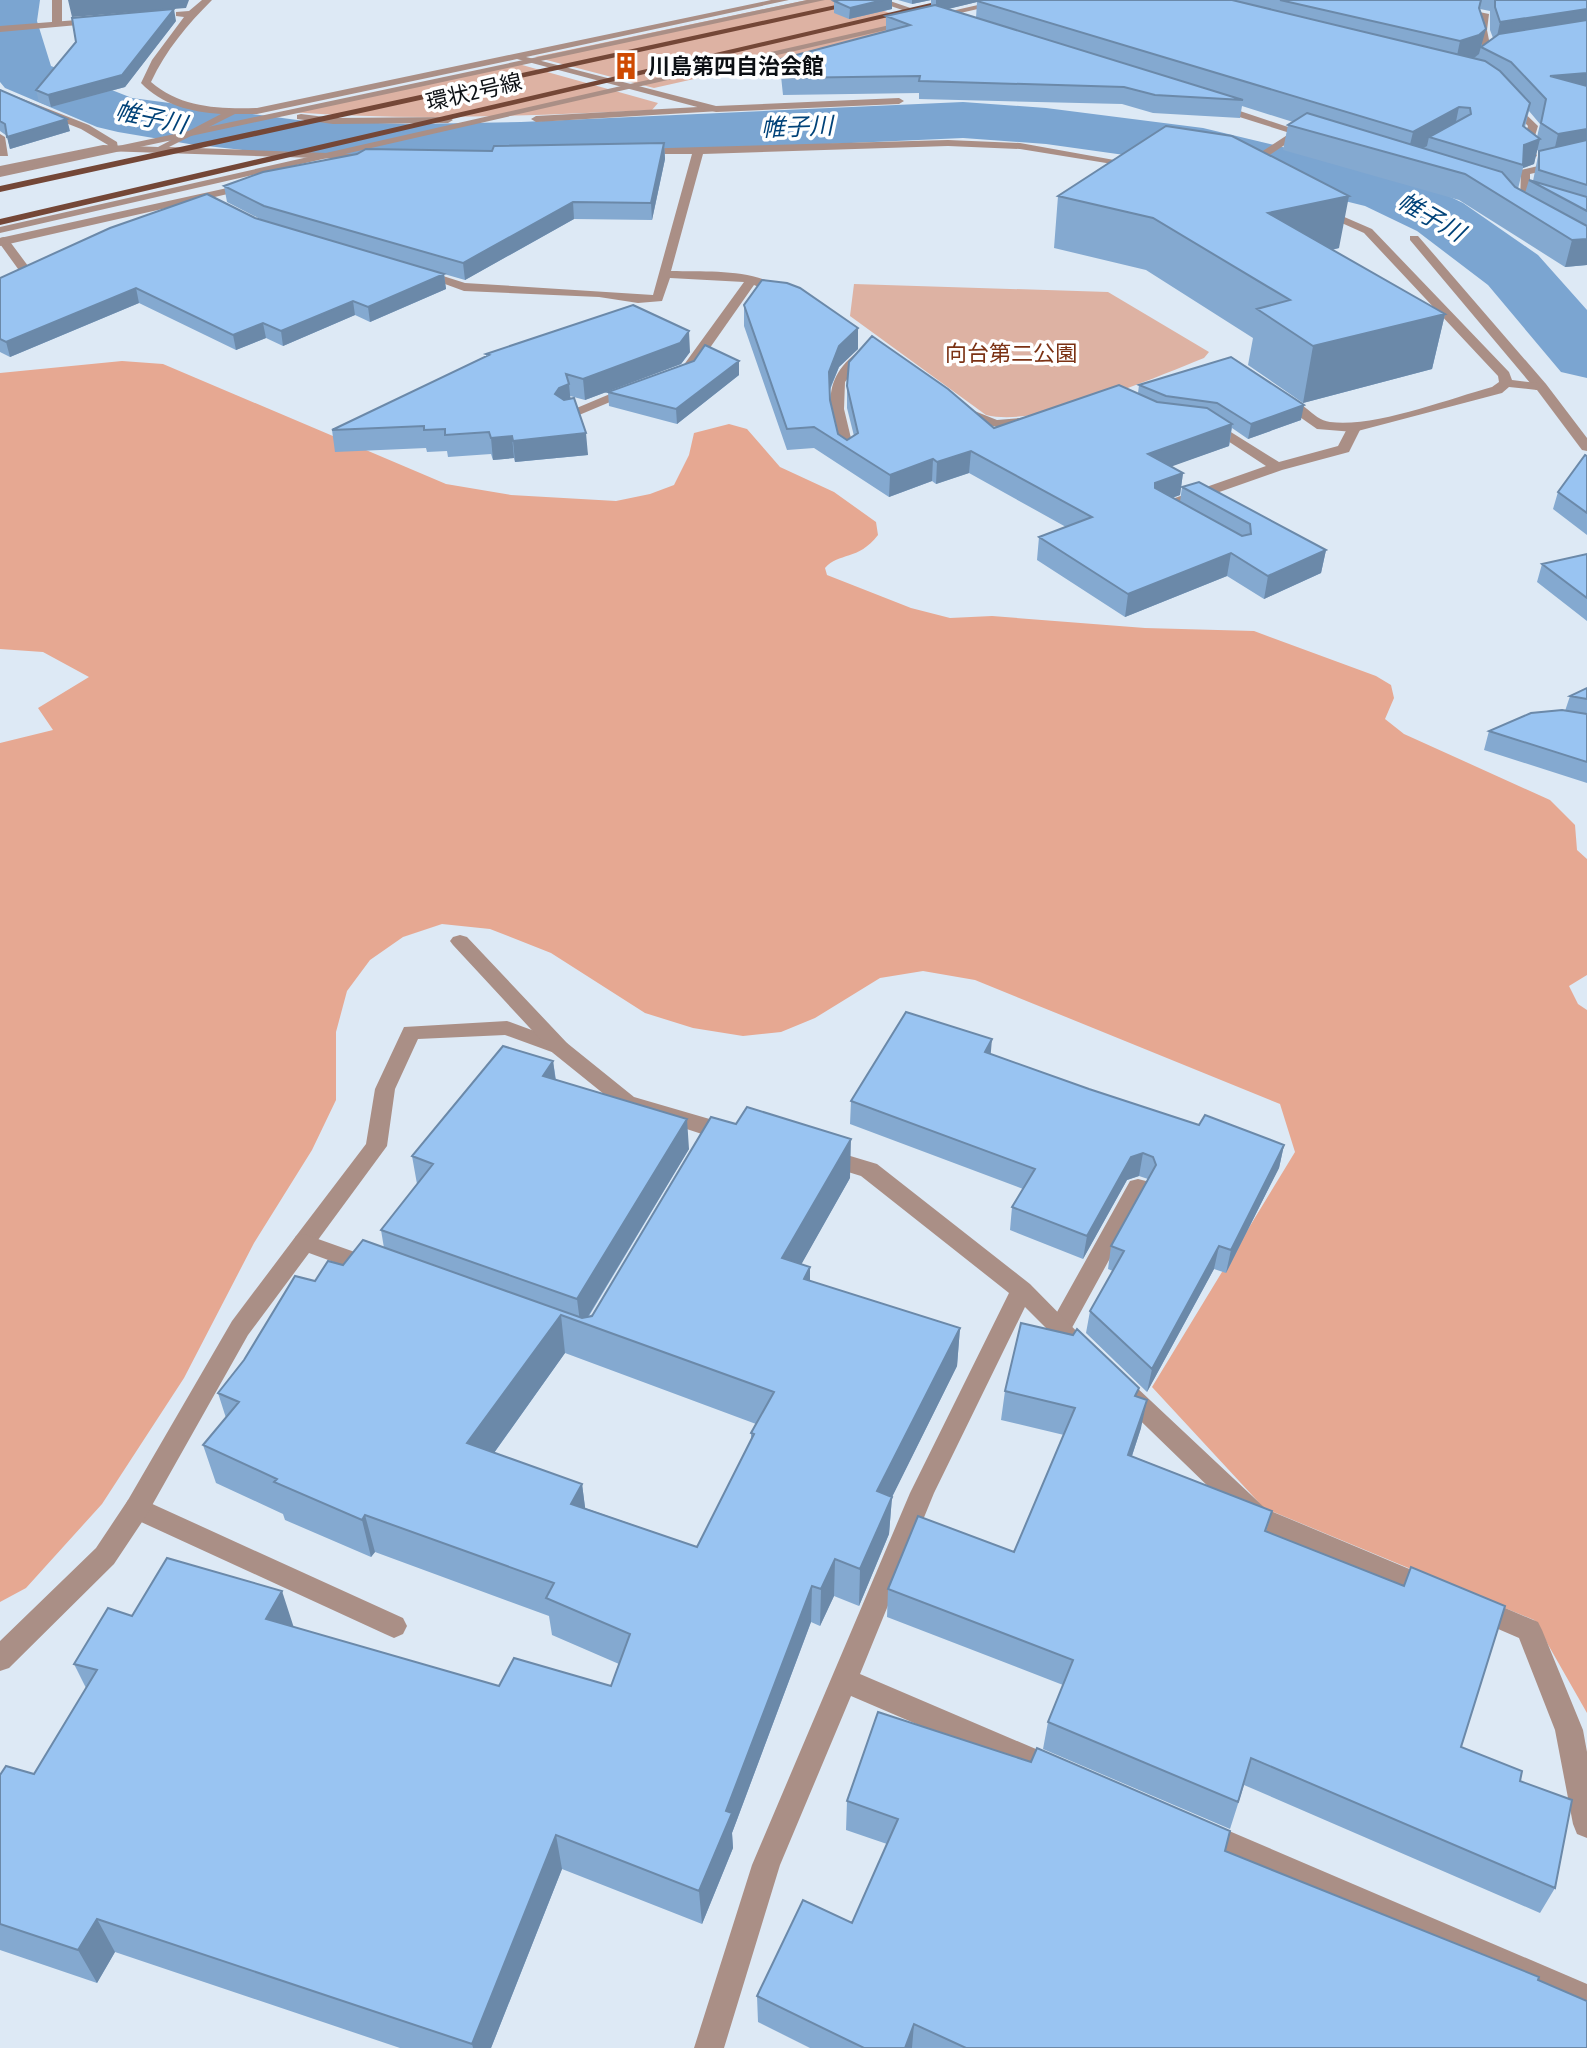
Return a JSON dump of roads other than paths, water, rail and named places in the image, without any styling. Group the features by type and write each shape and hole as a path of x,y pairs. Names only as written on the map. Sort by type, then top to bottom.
{"main road":[{"name":"環状2号線","path":"0,189 872,0"},
{"name":"環状2号線","path":"0,222 956,0"}],"street":[{"path":"54,24 57,0"},
{"path":"207,0 191,14 157,60 146,83 157,95 173,102 231,113 257,111 784,0"},
{"path":"0,172 820,0"},
{"path":"878,0 953,24"},
{"path":"1,238 1012,0"},
{"path":"646,91 953,24 1030,4"},
{"path":"1444,8 1486,16 1482,30 1495,52 1479,63"},
{"path":"160,15 191,14"},
{"path":"0,29 115,18"},
{"path":"515,57 716,109"},
{"path":"1501,88 1517,112 1533,126 1525,150 1548,166"},
{"path":"1,95 85,127 113,144 113,148"},
{"path":"257,111 333,121 525,120 899,101"},
{"path":"1209,104 1328,141"},
{"path":"159,148 231,113"},
{"path":"1237,172 1299,132"},
{"path":"0,137 4,154"},
{"path":"627,152 977,144 1020,146 1149,167"},
{"path":"0,172 113,148 393,157"},
{"path":"406,268 464,287 658,298 698,151"},
{"path":"1,238 377,157"},
{"path":"1536,205 1519,206 1525,172 1587,158"},
{"path":"202,197 223,208"},
{"path":"1308,205 1368,231 1504,375 1506,383"},
{"path":"0,286 28,274 1,238"},
{"path":"1414,238 1541,387 1587,447"},
{"path":"664,274 731,276 752,280 796,298"},
{"path":"661,379 688,369 752,280"},
{"path":"848,455 834,402 840,376 852,359 873,348"},
{"path":"1272,392 1322,426 1354,428 1497,390 1506,383 1541,387"},
{"path":"567,415 647,384"},
{"path":"946,399 970,416 995,424 1022,423 1049,416"},
{"path":"1197,421 1209,423 1277,467"},
{"path":"1187,523 1160,508 1277,467 1344,449 1354,428"},
{"path":"460,941 560,1048 627,1102 714,1130 760,1135"},
{"path":"0,1659 105,1556 137,1508 240,1328 376,1146 385,1089 411,1032 507,1028 560,1048"},
{"path":"698,1156 714,1130"},
{"path":"801,1148 869,1170 1022,1290 1257,1517 1529,1630 1578,1736 1587,1824"},
{"path":"1060,1328 1138,1187"},
{"path":"304,1242 393,1274"},
{"path":"709,2048 766,1865 922,1493 1022,1290"},
{"path":"137,1508 394,1626"},
{"path":"844,1680 1077,1780"},
{"path":"1179,1824 1587,1999"}],"waterway":[{"name":"帷子川","path":"13,0 10,21 25,76 118,114 189,126 305,139 414,143 963,120 1046,126 1203,147 1388,192 1440,217 1513,270 1587,356"}],"place":[{"name":"川島第四自治会館","path":"626,66"}],"park label":[{"name":"向台第二公園","path":"1011,353"}]}
